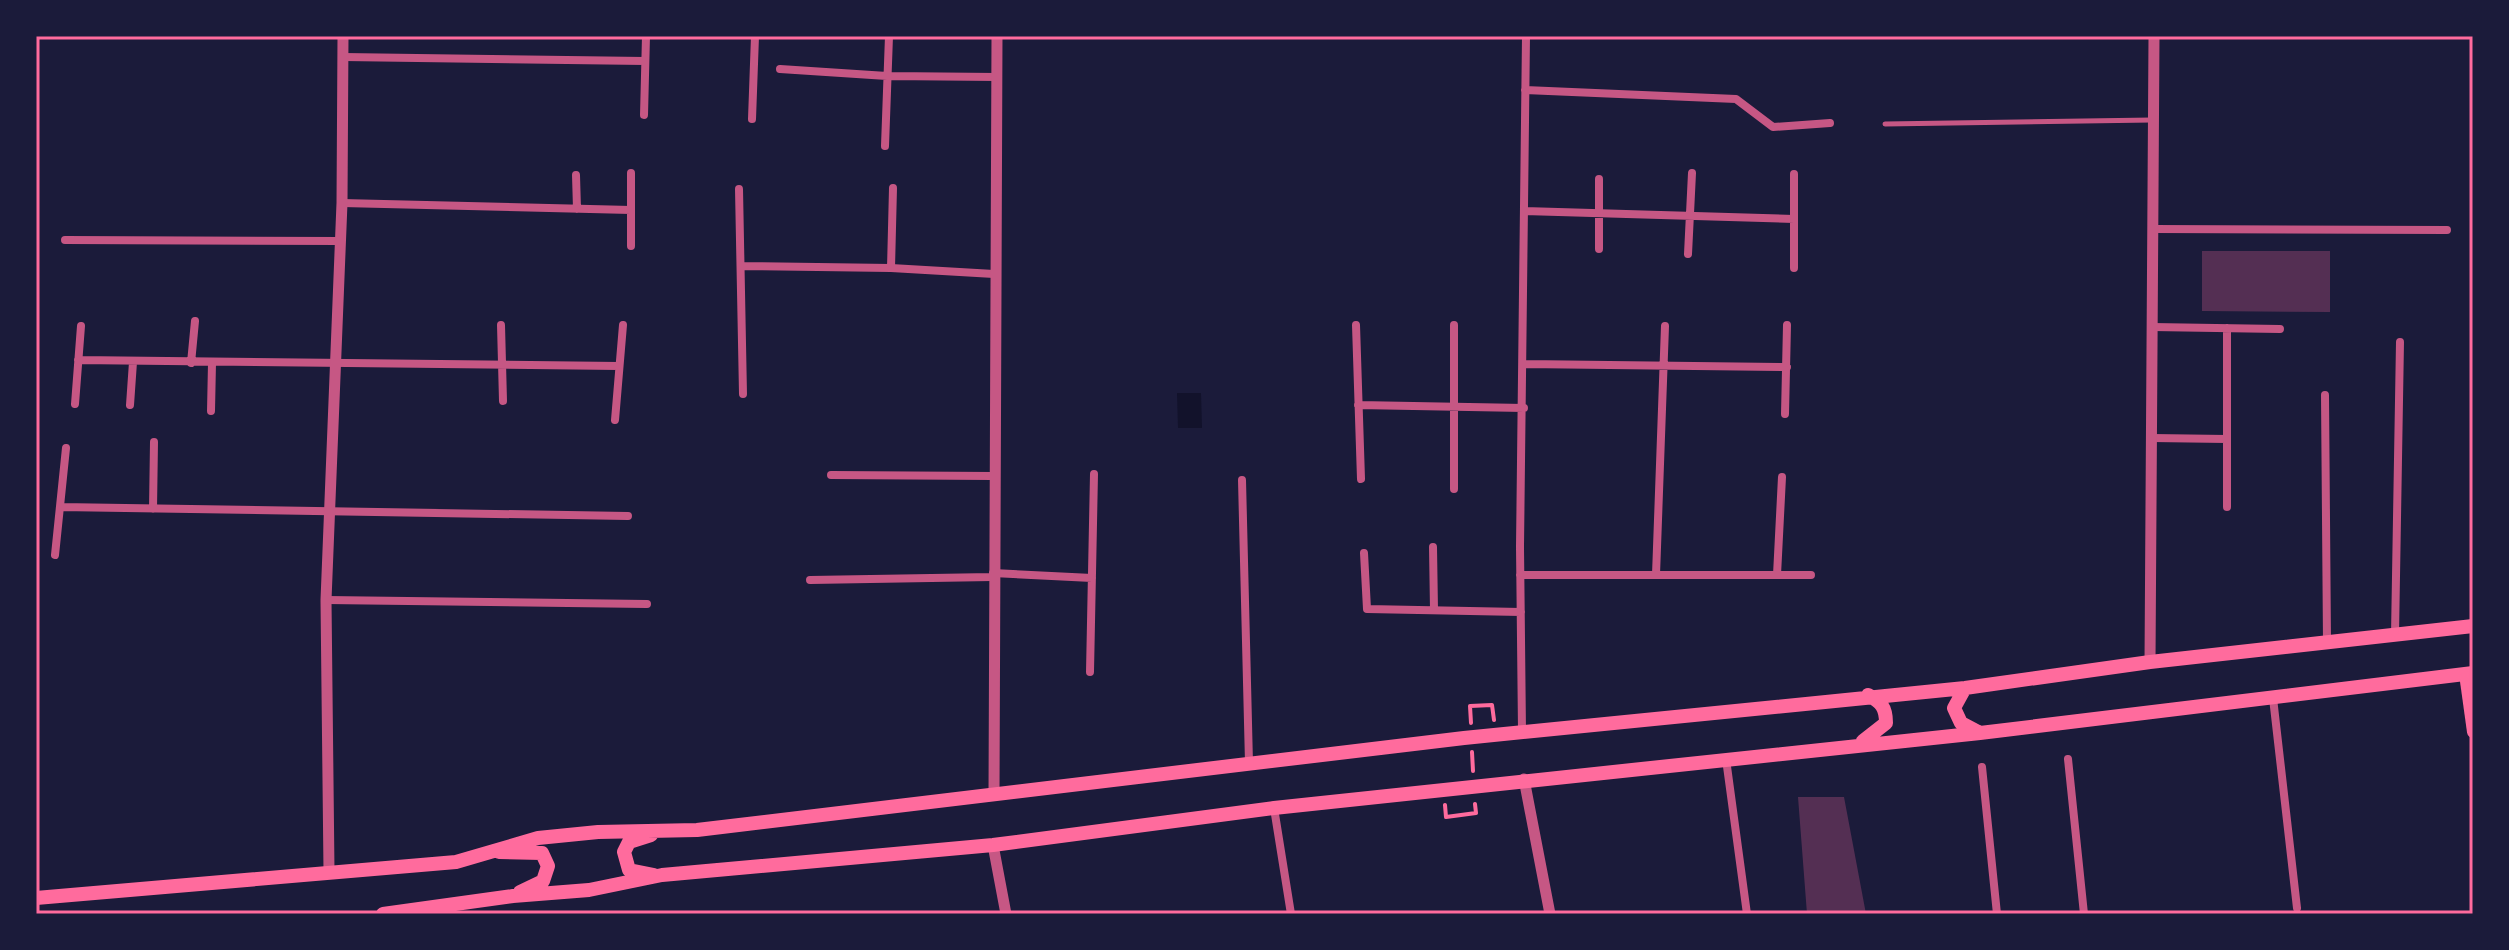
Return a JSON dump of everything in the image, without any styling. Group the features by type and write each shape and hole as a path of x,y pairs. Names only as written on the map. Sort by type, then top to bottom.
{"main road":[{"path":"36,898 456,862 538,838 697,830 1522,731 1868,695 1965,688 2150,662 2473,626"},
{"path":"383,914 513,896 589,890 662,875 993,845 1274,808 1524,779 1980,733 2469,673 2473,732"},
{"path":"1965,688 1954,708 1961,723 1980,733"},
{"path":"1855,745 1872,737 1886,723 1886,712 1880,702 1868,695"},
{"path":"662,875 629,870 624,852 629,842 663,830"},
{"path":"488,852 542,853 548,866 543,881 513,896"}],"street":[{"path":"329,871 326,600 342,203 343,36"},
{"path":"644,115 646,36"},
{"path":"752,119 755,36"},
{"path":"885,146 889,36"},
{"path":"994,794 992,575 997,36"},
{"path":"1522,731 1520,575 1526,36"},
{"path":"2150,662 2154,36"},
{"path":"343,57 645,61"},
{"path":"780,69 887,76 997,77"},
{"path":"1525,90 1736,99 1773,127 1830,123"},
{"path":"631,173 631,246"},
{"path":"1688,254 1692,173"},
{"path":"1794,174 1794,268"},
{"path":"576,175 577,209"},
{"path":"1599,179 1599,249"},
{"path":"891,268 893,188"},
{"path":"739,189 743,394"},
{"path":"342,203 631,210"},
{"path":"1524,211 1794,219"},
{"path":"2153,229 2447,230"},
{"path":"65,240 340,241"},
{"path":"741,266 891,268 994,274"},
{"path":"191,363 195,321"},
{"path":"501,325 503,401"},
{"path":"615,420 623,325"},
{"path":"1356,325 1361,479"},
{"path":"1454,325 1454,489"},
{"path":"1785,414 1787,325"},
{"path":"75,404 81,326"},
{"path":"1656,575 1665,326"},
{"path":"2152,327 2280,329"},
{"path":"2227,328 2227,507"},
{"path":"2395,635 2400,342"},
{"path":"78,360 619,366"},
{"path":"130,405 133,362"},
{"path":"211,411 212,363"},
{"path":"1524,364 1787,367"},
{"path":"2325,395 2327,642"},
{"path":"1358,405 1524,408"},
{"path":"2152,438 2227,439"},
{"path":"153,509 154,442"},
{"path":"55,555 66,448"},
{"path":"1090,672 1094,474"},
{"path":"831,475 993,476"},
{"path":"1777,575 1782,477"},
{"path":"1242,480 1249,763"},
{"path":"60,507 628,516"},
{"path":"1433,547 1434,610"},
{"path":"1364,553 1367,609 1521,612"},
{"path":"810,580 992,575 1092,578"},
{"path":"1520,575 1811,575"},
{"path":"326,600 647,604"},
{"path":"2273,698 2297,908"},
{"path":"1726,759 1747,914"},
{"path":"2068,759 2084,914"},
{"path":"1982,767 1997,914"},
{"path":"1524,779 1550,914"},
{"path":"1274,808 1291,914"},
{"path":"993,845 1006,914"}],"lane":[{"path":"1885,124 2154,120"}],"path":[{"path":"1474,783 1470,706 1492,705"},
{"path":"1446,817 1476,813 1475,798"}],"shaded area":[{"path":"1177,393 1201,393 1202,428 1178,428"}],"building":[{"path":"2202,251 2330,251 2330,312 2202,311"},
{"path":"1798,797 1844,797 1866,914 1807,914"}]}
